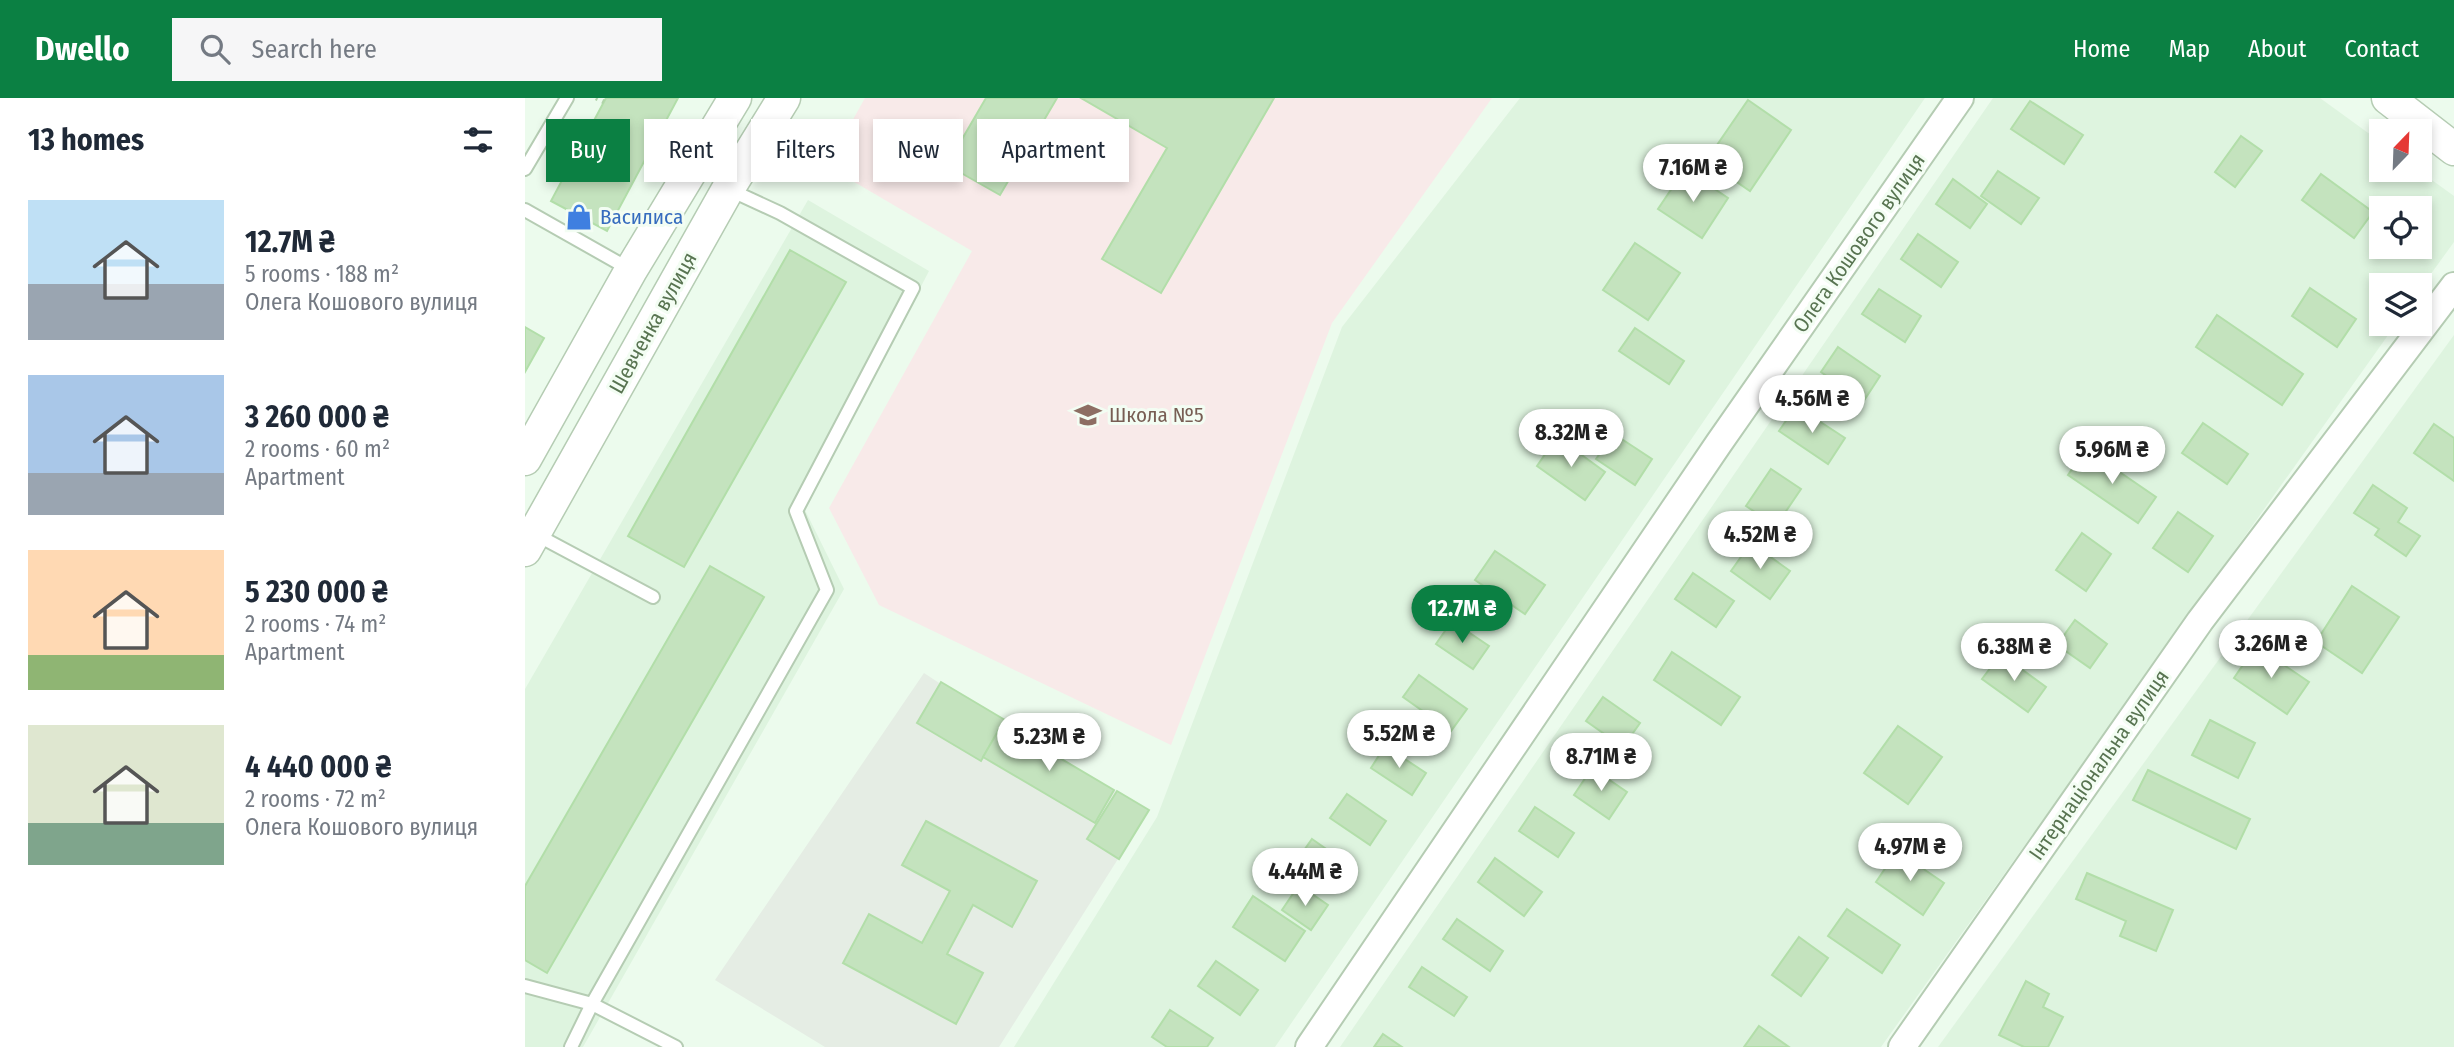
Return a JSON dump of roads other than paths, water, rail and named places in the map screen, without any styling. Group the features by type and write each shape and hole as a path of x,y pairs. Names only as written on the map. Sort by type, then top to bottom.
{"street":[{"name":"Шевченка вулиця","path":"525,459 627,278 735,98"},
{"name":"Шевченка вулиця","path":"530,542 728,189 784,98"},
{"name":"Олега Кошового вулиця","path":"1308,1047 1711,454 1960,98"},
{"path":"2388,98 2454,149"},
{"path":"627,278 662,307"},
{"name":"Інтернаціональна вулиця","path":"1902,1047 2200,621 2454,286"}],"lane":[{"path":"525,169 567,98"},
{"path":"571,1047 592,1004 827,590 796,511 913,288 780,213 728,189"},
{"path":"525,209 627,278"},
{"path":"530,542 653,597"},
{"path":"525,986 592,1004 676,1047"}],"place":[{"name":"Василиса","path":"579,217"},
{"name":"Школа №5","path":"1088,415"}]}
